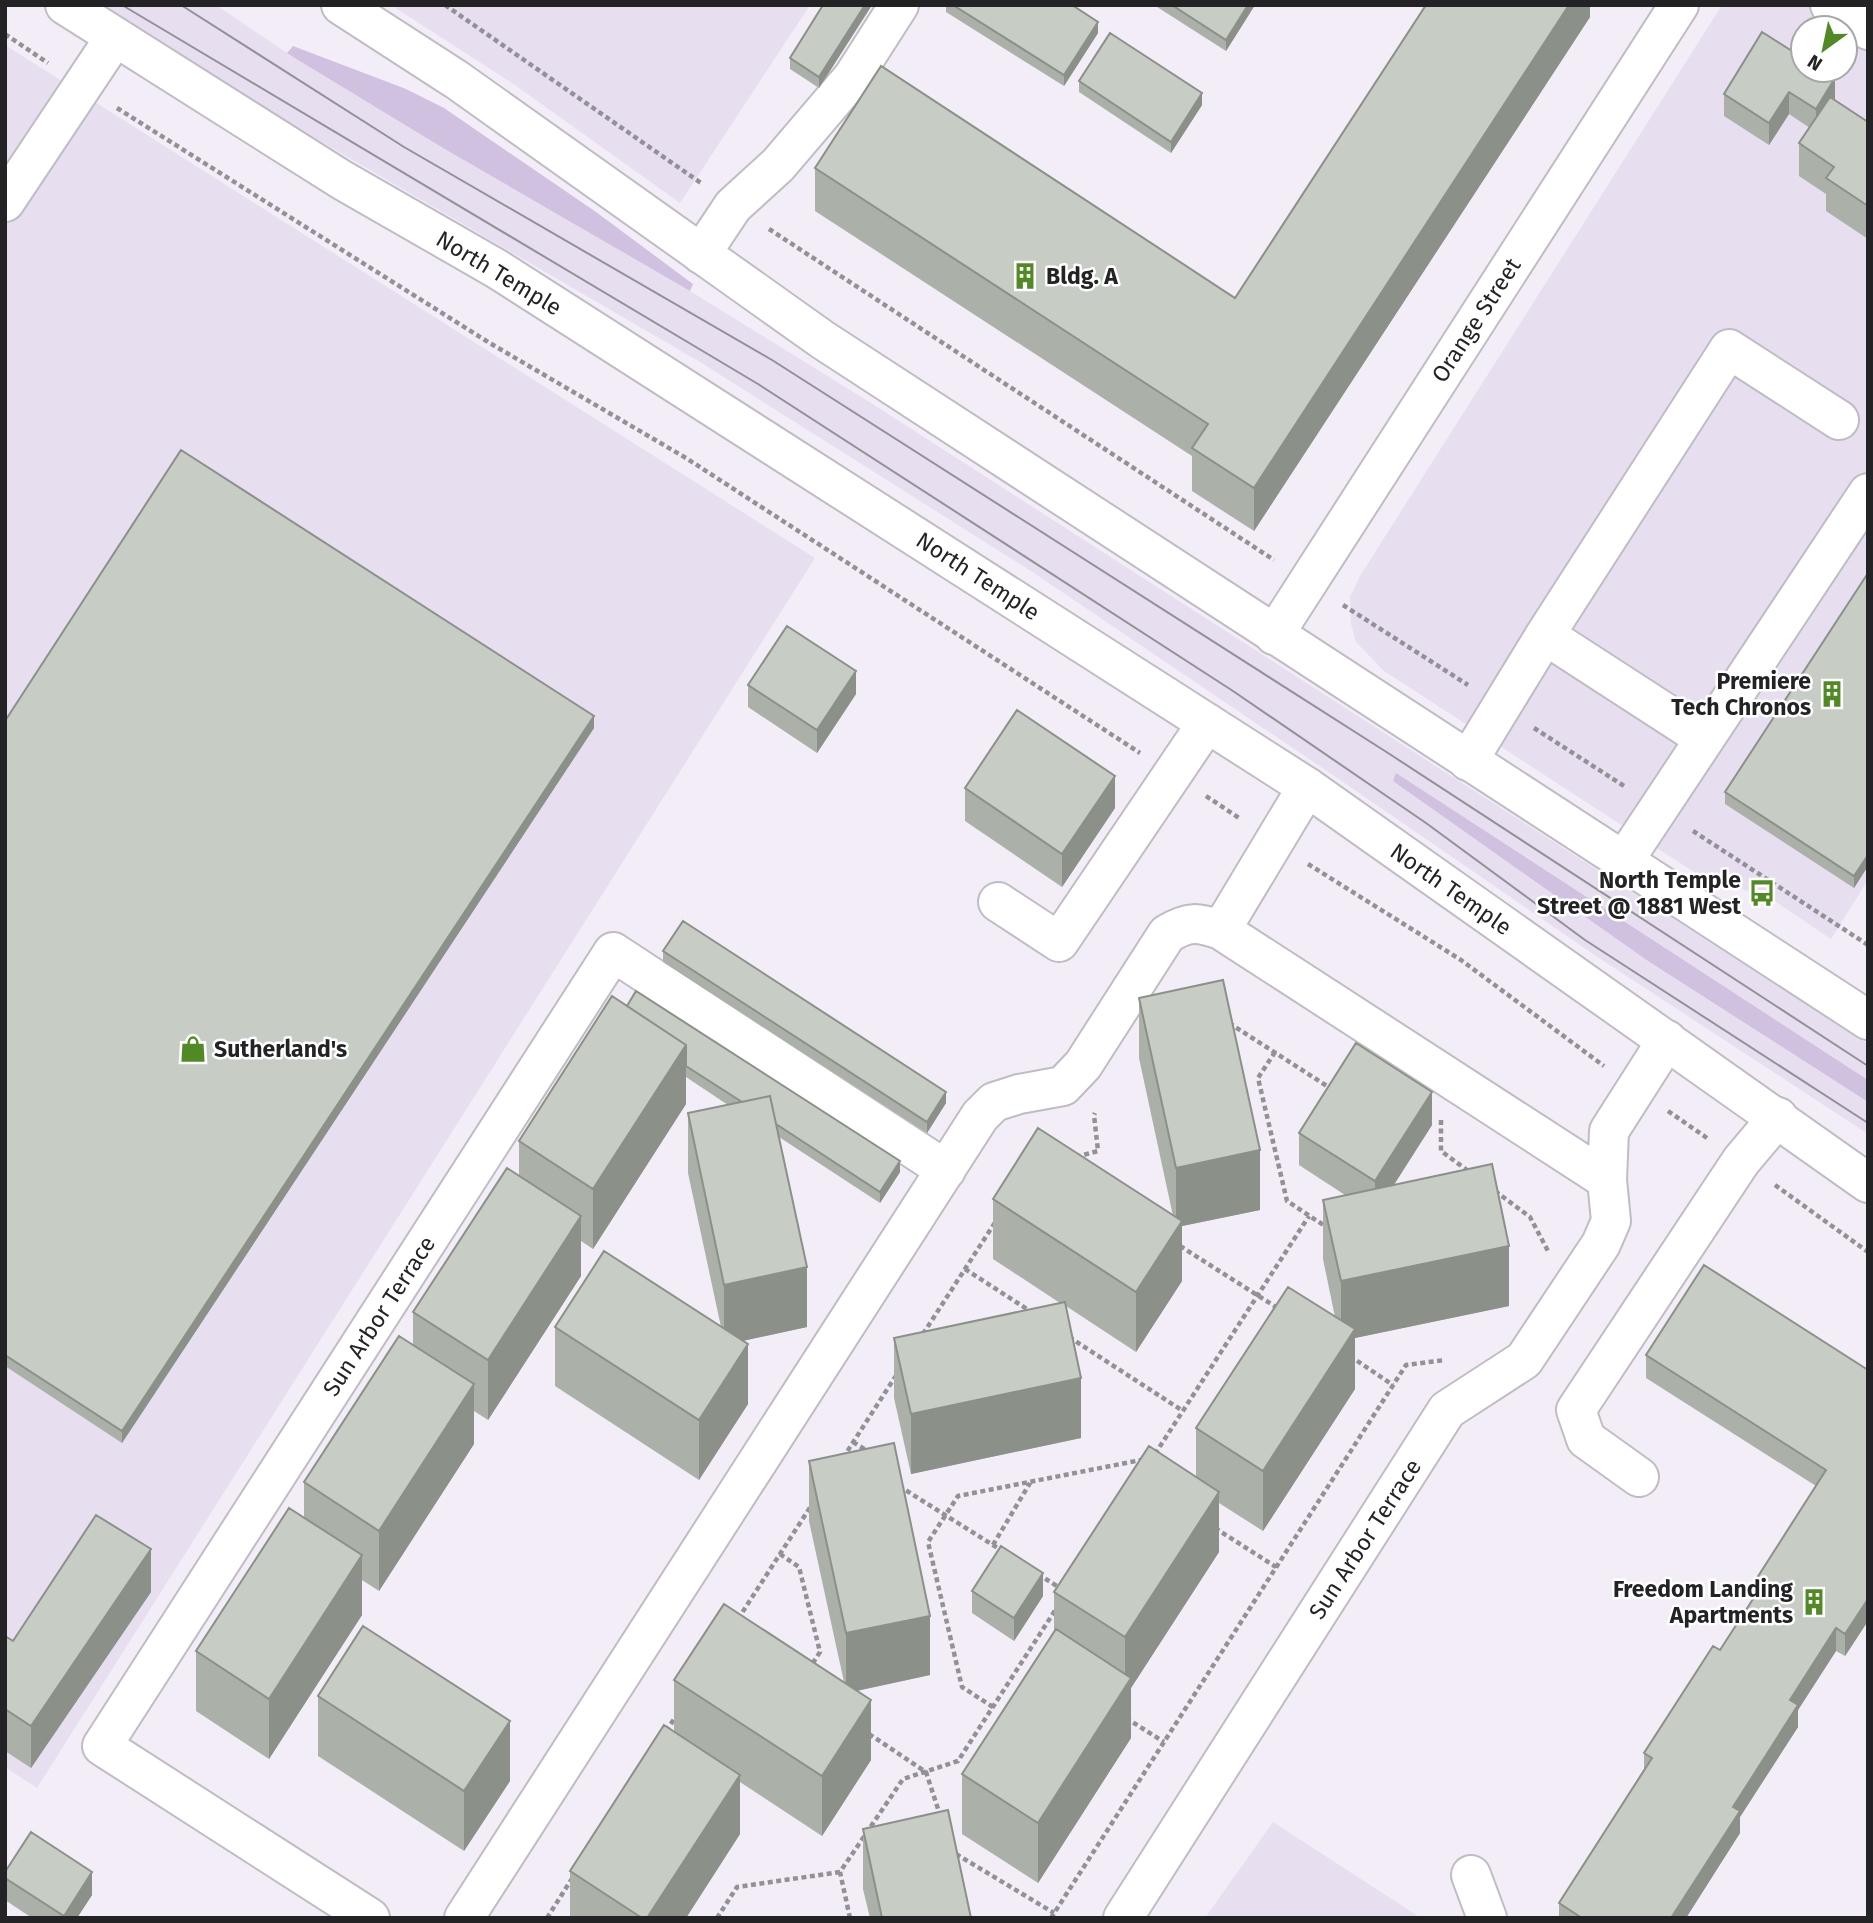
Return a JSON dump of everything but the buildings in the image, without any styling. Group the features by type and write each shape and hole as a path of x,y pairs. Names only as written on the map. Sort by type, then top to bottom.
{"street":[{"name":"North Temple","path":"65,5 342,180 497,269 1307,787 1868,1183"},
{"path":"341,5 457,80 835,348 1868,1020"},
{"path":"701,254 733,206 778,165 853,77 900,5"},
{"name":"Orange Street","path":"1274,635 1679,5"},
{"path":"1830,5 1868,30"},
{"path":"5,202 114,37"},
{"path":"1468,761 1545,635 1729,349 1839,420"},
{"path":"1623,862 1868,493"},
{"path":"1545,635 1704,738"},
{"path":"998,902 1059,942 1207,723"},
{"path":"1220,930 1307,787"},
{"path":"464,1918 980,1116 994,1102 1019,1094 1063,1086 1083,1065 1167,934 1182,925 1199,923 1220,930 1607,1180"},
{"name":"Sun Arbor Terrace","path":"370,1918 329,1907 102,1745 613,952 946,1170"},
{"name":"Sun Arbor Terrace","path":"1123,1918 1447,1410 1524,1360 1601,1244 1611,1221 1607,1180 1609,1131 1667,1040"},
{"path":"1639,1477 1586,1438 1576,1410 1741,1161 1777,1117"},
{"path":"1471,1875 1488,1918"}],"path":[{"path":"445,5 707,187"},
{"path":"5,34 193,158 477,335 686,458 1274,842 1461,960 1634,1088 1868,1252"},
{"path":"764,226 1264,554"},
{"path":"1355,612 1868,945"},
{"path":"1223,1019 1338,1093"},
{"path":"1275,1052 1258,1078 1287,1201 1336,1234"},
{"path":"1068,1159 1098,1151 1094,1115 1101,1104"},
{"path":"1441,1115 1441,1151 1473,1175"},
{"path":"1080,1156 1085,1167"},
{"path":"1493,1189 1530,1217 1548,1252 1545,1262"},
{"path":"920,1338 1000,1214"},
{"path":"1146,1468 1309,1216"},
{"path":"1175,1243 1280,1310"},
{"path":"965,1269 1034,1314"},
{"path":"1068,1336 1183,1411"},
{"path":"1348,1355 1393,1385"},
{"path":"951,1852 1052,1916 1406,1365 1455,1358"},
{"path":"839,1463 898,1373"},
{"path":"853,1442 875,1456"},
{"path":"993,1707 962,1687 928,1542 958,1496 1153,1457"},
{"path":"993,1545 1030,1482"},
{"path":"896,1483 1014,1559"},
{"path":"732,1630 818,1496"},
{"path":"1208,1523 1276,1567"},
{"path":"780,1554 799,1567 820,1652 808,1670"},
{"path":"1035,1572 1067,1592"},
{"path":"717,1918 737,1887 839,1872 903,1779 958,1761 1060,1603"},
{"path":"1026,1656 1037,1663"},
{"path":"665,1733 680,1710"},
{"path":"1118,1713 1164,1742"},
{"path":"861,1730 926,1772 943,1825"},
{"path":"547,1918 577,1872"},
{"path":"839,1872 850,1918"}],"shaded area":[{"path":"104,5 216,5 293,57 443,148 690,291 871,403 1868,1044 1868,1080 1396,774 1648,961 1868,1102 1868,1134 1596,956 1034,573 700,362 303,131"},
{"path":"391,5 810,5 680,203 512,83"},
{"path":"1722,5 1868,5 1868,880 1831,939 1773,900 1694,872 1384,671 1356,642 1351,624 1350,597 1360,576"},
{"path":"5,45 815,558 37,1788 5,1767"},
{"path":"293,46 406,89 444,108 596,212 693,284 690,291 443,148 293,57 287,53"},
{"path":"1396,773 1868,1080 1868,1102 1648,961 1393,781"},
{"path":"1273,1822 1421,1918 1205,1918"}],"tram line":[{"path":"122,5 758,384 1233,691 1426,823 1585,940 1868,1123"},
{"path":"181,5 404,147 772,360 1388,753 1868,1066"}],"place":[{"name":"Bldg. A","path":"1025,276"},
{"name":"Premiere Tech Chronos","path":"1832,694"},
{"name":"North Temple Street @ 1881 West","path":"1762,893"},
{"name":"Sutherland's","path":"193,1049"},
{"name":"Freedom Landing Apartments","path":"1814,1602"}]}
